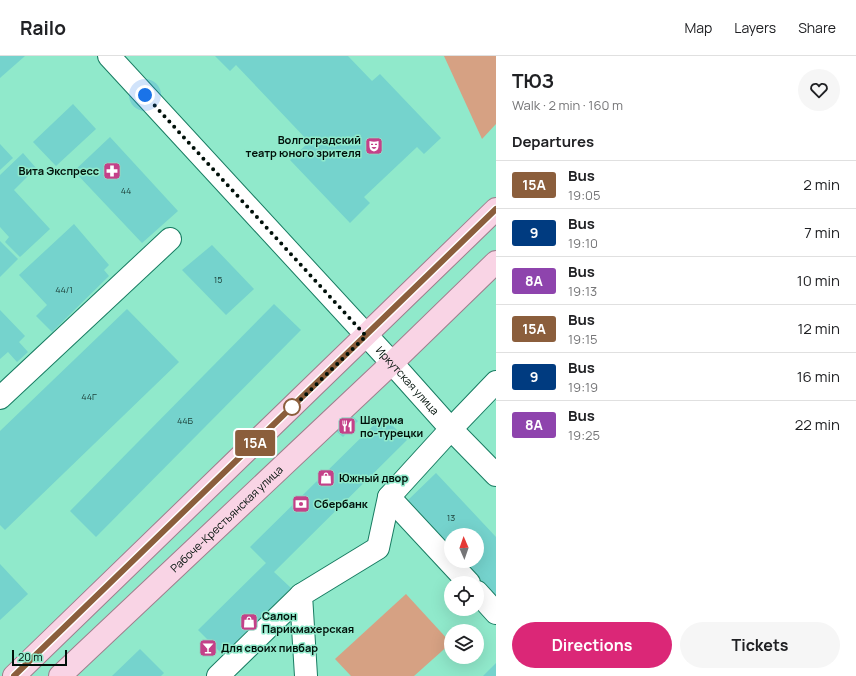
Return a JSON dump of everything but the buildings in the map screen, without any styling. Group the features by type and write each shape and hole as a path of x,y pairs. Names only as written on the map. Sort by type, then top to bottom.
{"main road":[{"path":"14,676 496,209"},
{"name":"Рабоче-Крестьянская улица","path":"60,676 392,363 496,262"}],"street":[{"name":"Иркутская улица","path":"114,58 451,429 496,475"},
{"path":"0,398 170,239"},
{"path":"218,676 301,595 378,548 389,497 496,382"},
{"path":"389,497 462,576"},
{"path":"301,595 306,676"},
{"path":"484,600 496,613"}],"shaded area":[{"path":"444,56 496,56 496,124 482,139"},
{"path":"406,594 444,635 444,649 414,676 351,676 335,659"}],"bus line":[{"name":"15А","path":"14,676 496,209"}],"place":[{"name":"Волгоградский театр юного зрителя","path":"374,146"},
{"name":"Вита Экспресс","path":"112,171"},
{"name":"Шаурма по-турецки","path":"347,426"},
{"name":"Южный двор","path":"326,478"},
{"name":"Сбербанк","path":"301,504"},
{"name":"Салон Парикмахерская","path":"249,622"},
{"name":"Для своих пивбар","path":"208,648"}],"route":[{"path":"145,95 366,336 290,410 292,407"}]}
